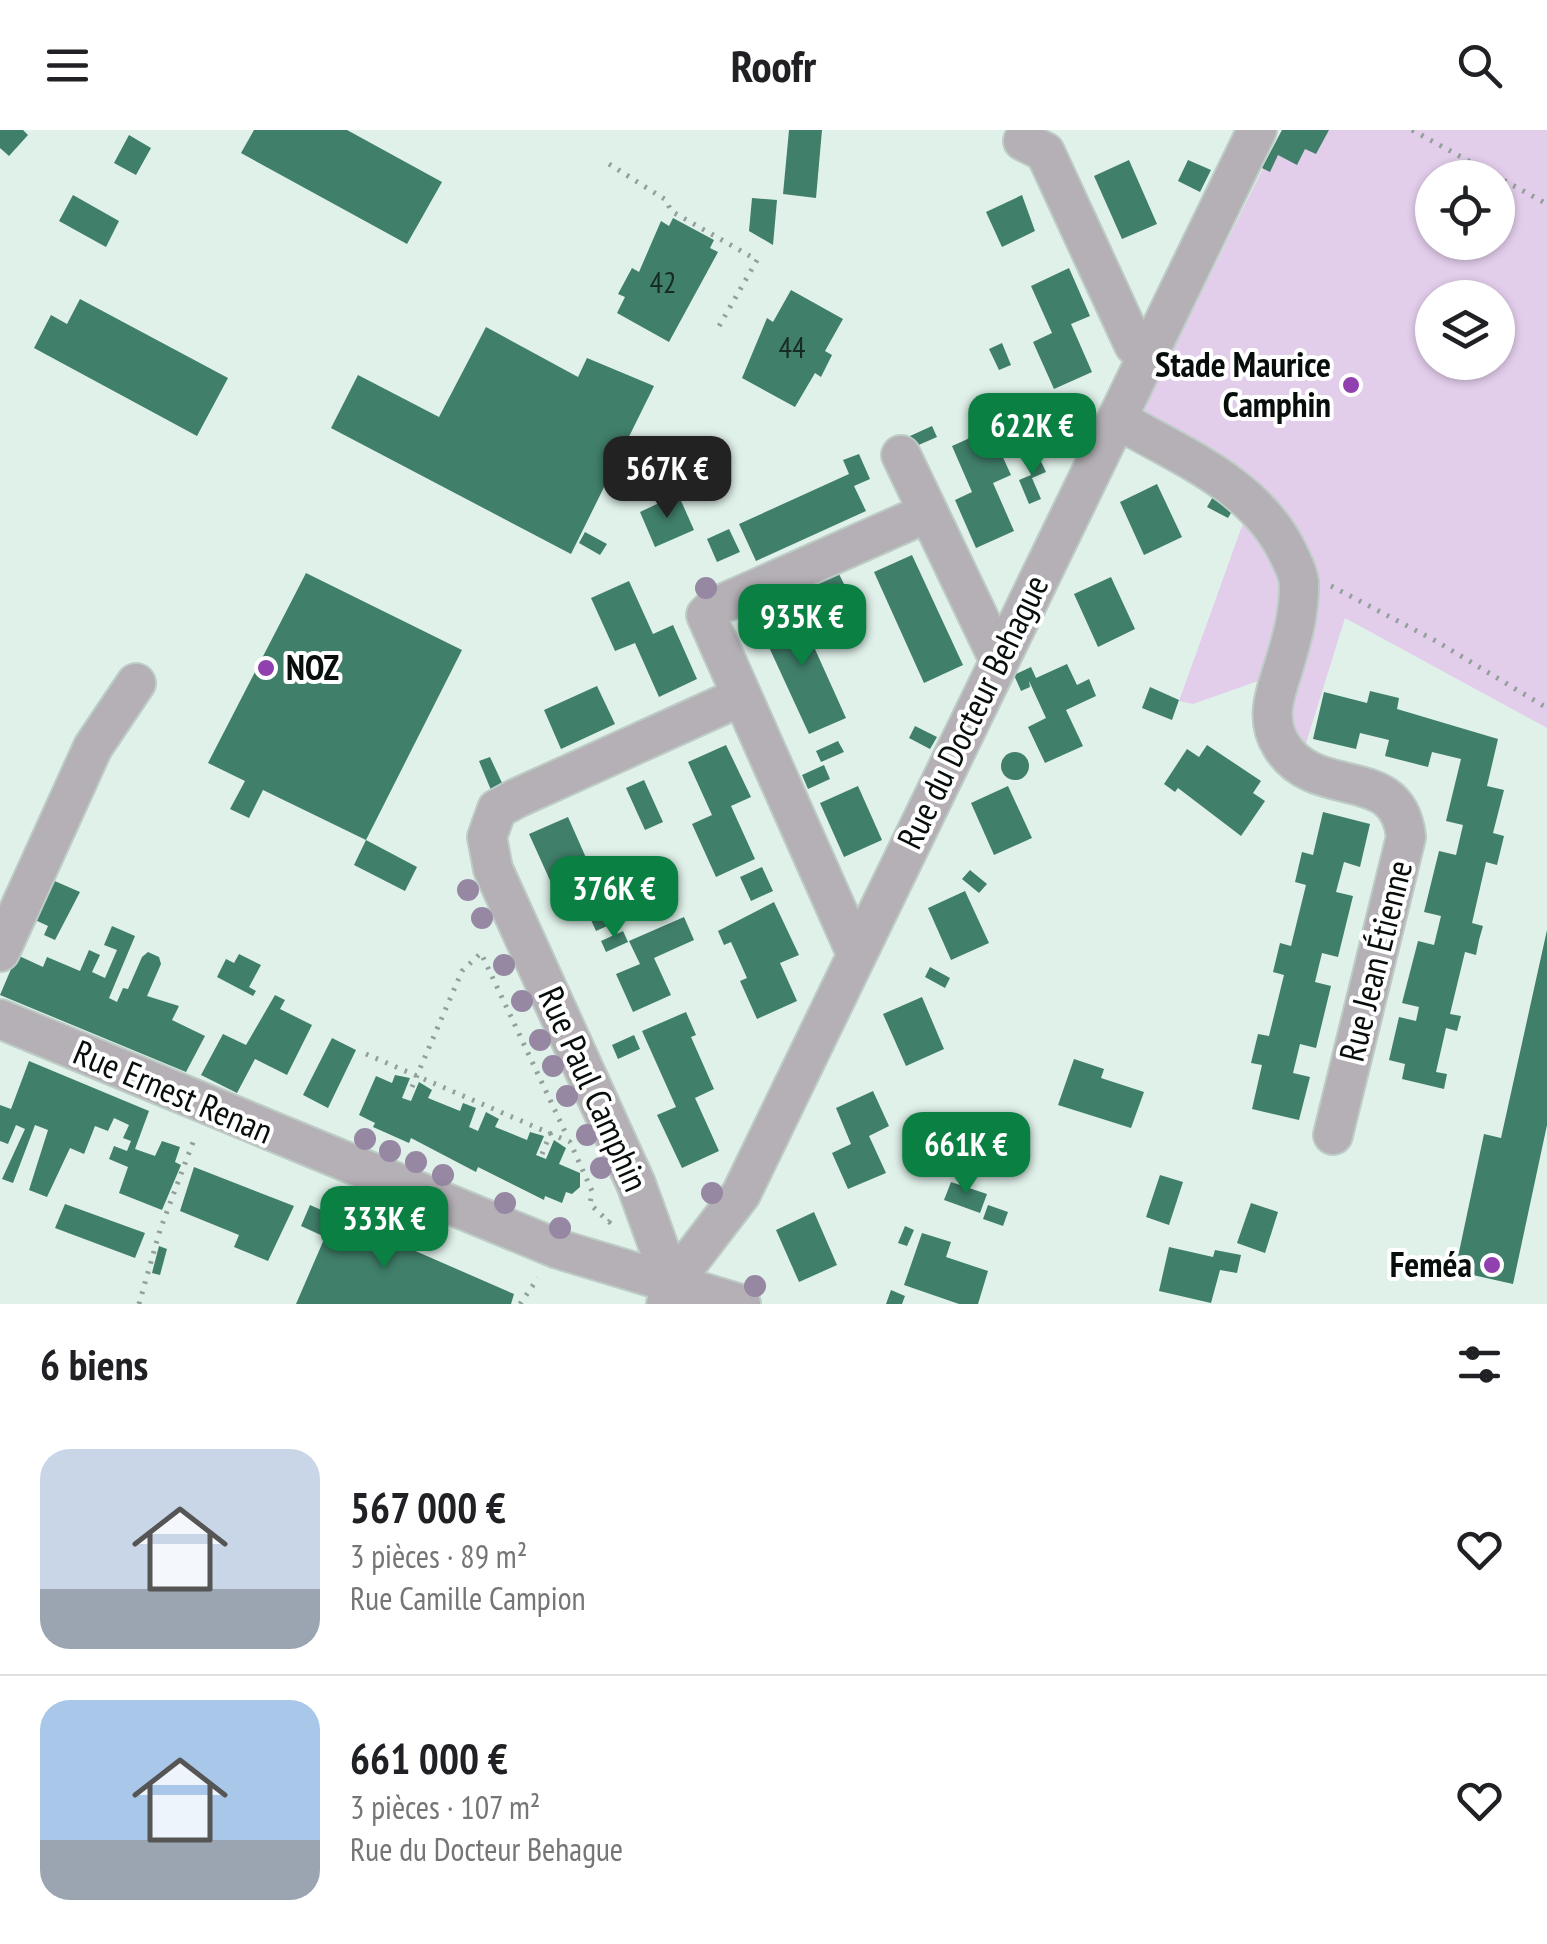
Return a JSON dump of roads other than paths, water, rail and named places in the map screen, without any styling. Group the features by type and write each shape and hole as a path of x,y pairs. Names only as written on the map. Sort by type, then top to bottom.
{"street":[{"name":"Rue du Docteur Behague","path":"669,1294 740,1194 1257,130"},
{"path":"1022,142 1045,152 1134,344 1146,356"},
{"name":"Rue Jean Étienne","path":"1117,419 1245,494 1276,528 1299,577 1292,638 1273,696 1278,740 1306,773 1374,790 1392,801 1404,818 1406,837 1333,1135"},
{"path":"901,455 998,658"},
{"path":"856,953 697,606 713,608 927,513"},
{"path":"0,952 93,748 136,683"},
{"name":"Rue Paul Camphin","path":"669,1294 636,1184 492,869 487,837 497,809 740,697"},
{"name":"Rue Ernest Renan","path":"0,1020 669,1294 741,1304"}],"place":[{"name":"Stade Maurice Camphin","path":"1351,385"},
{"name":"NOZ","path":"266,668"},
{"name":"Feméa","path":"1492,1265"}]}
